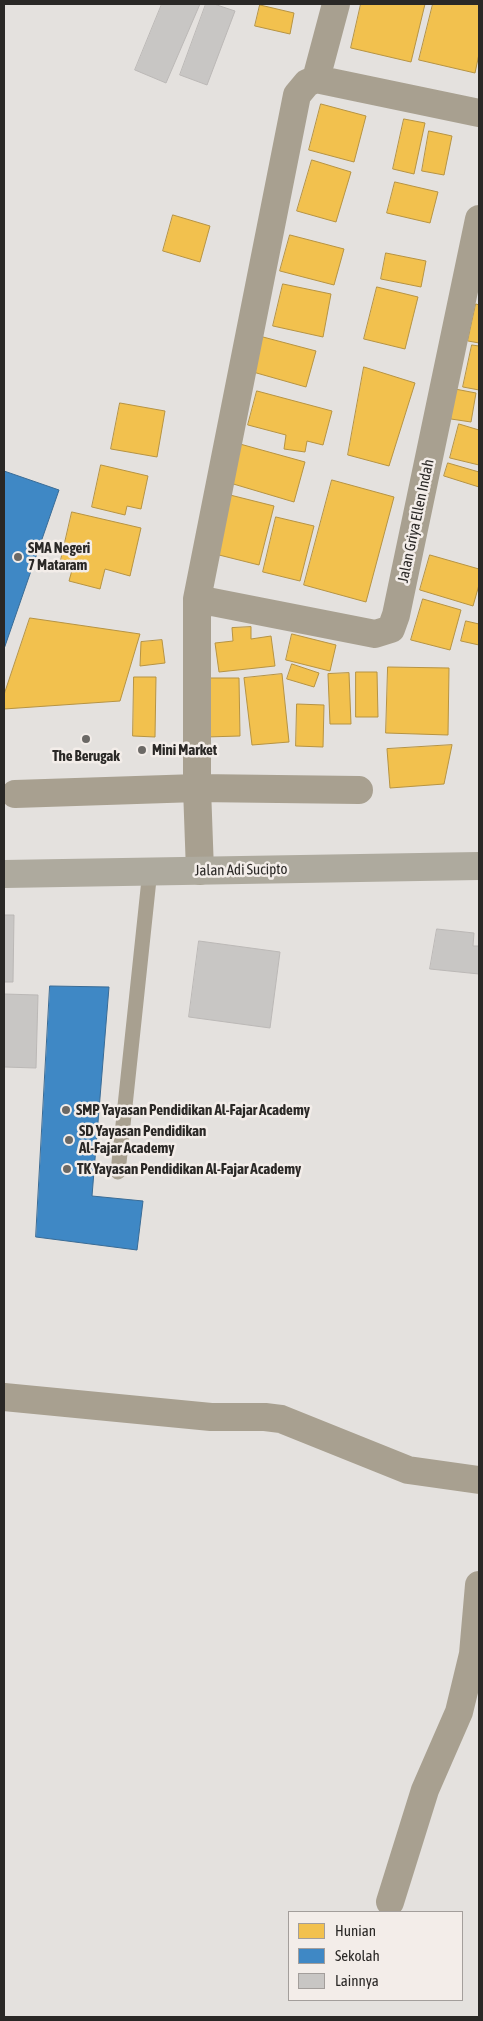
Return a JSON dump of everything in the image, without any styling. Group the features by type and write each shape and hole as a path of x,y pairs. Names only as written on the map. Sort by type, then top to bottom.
{"highway":[{"name":"Jalan Adi Sucipto","path":"4,874 150,870 200,871 479,866"}],"street":[{"path":"316,79 336,4"},
{"path":"200,871 197,599 297,95 307,83 316,79 479,113"},
{"name":"Jalan Griya Ellen Indah","path":"197,599 375,634 391,629 398,605 479,219"},
{"path":"15,794 198,798 359,790"},
{"path":"4,1397 182,1414 281,1419 408,1470 479,1480"},
{"path":"390,1902 425,1790 459,1712 473,1654 479,1585"}],"lane":[{"path":"118,1172 150,870"}],"building: Hunian":[{"path":"361,4 425,4 411,62 351,48"},
{"path":"433,4 479,4 479,54 475,73 419,60"},
{"path":"260,5 294,13 290,34 255,26"},
{"path":"321,104 366,116 354,162 309,150"},
{"path":"404,119 425,123 414,174 393,169"},
{"path":"429,131 452,136 444,175 422,171"},
{"path":"312,160 351,172 336,222 297,211"},
{"path":"395,182 438,192 430,223 387,213"},
{"path":"173,215 210,226 200,262 163,251"},
{"path":"290,235 344,249 334,285 280,271"},
{"path":"386,253 426,261 421,287 381,279"},
{"path":"283,284 331,294 323,337 273,326"},
{"path":"377,287 418,297 405,349 364,339"},
{"path":"476,304 479,305 479,343 468,341"},
{"path":"263,337 316,351 306,387 253,372"},
{"path":"472,345 479,346 479,390 463,387"},
{"path":"364,367 415,383 389,466 348,455"},
{"path":"455,389 476,393 471,422 451,419"},
{"path":"257,391 332,411 323,445 307,441 305,452 284,449 286,435 248,425"},
{"path":"120,403 165,411 157,457 111,449"},
{"path":"459,424 479,430 479,465 450,458"},
{"path":"240,444 305,462 294,502 230,483"},
{"path":"448,463 479,472 479,487 444,476"},
{"path":"101,465 148,476 141,509 127,506 125,515 92,507"},
{"path":"332,480 394,497 366,602 304,585"},
{"path":"230,495 274,506 259,565 215,554"},
{"path":"72,512 141,528 130,576 105,569 100,589 69,581 74,563 61,560"},
{"path":"276,517 314,526 300,581 263,572"},
{"path":"430,555 479,569 479,585 473,606 420,590"},
{"path":"423,599 461,610 450,650 411,640"},
{"path":"30,618 140,634 120,701 4,709 4,695"},
{"path":"466,621 479,624 479,645 461,641"},
{"path":"251,627 251,639 271,636 275,666 219,672 215,643 233,641 232,628"},
{"path":"292,634 336,645 330,671 286,660"},
{"path":"162,640 165,663 140,666 141,642"},
{"path":"292,664 319,673 314,687 287,679"},
{"path":"388,667 449,668 448,735 386,733"},
{"path":"356,672 377,672 378,717 356,717"},
{"path":"349,673 351,724 330,724 328,674"},
{"path":"282,674 289,742 252,745 244,678"},
{"path":"134,677 156,677 155,737 133,736"},
{"path":"204,678 239,678 240,736 206,737"},
{"path":"297,704 324,705 323,747 296,746"},
{"path":"452,745 444,784 390,788 387,749"}],"building: Sekolah":[{"name":"SMA Negeri 7 Mataram","path":"4,471 59,490 4,649"},
{"path":"50,986 109,987 92,1196 143,1201 137,1250 36,1237"}],"building: Lainnya":[{"path":"162,4 200,4 166,83 135,70"},
{"path":"206,4 214,4 235,11 207,85 180,75"},
{"path":"4,915 14,915 13,982 4,982"},
{"path":"437,929 474,933 473,946 479,946 479,974 430,969"},
{"path":"199,941 280,952 270,1028 189,1017"},
{"path":"4,994 38,995 36,1068 4,1067"}],"place":[{"name":"SMA Negeri 7 Mataram","path":"18,557"},
{"name":"The Berugak","path":"86,739"},
{"name":"Mini Market","path":"142,750"},
{"name":"SMP Yayasan Pendidikan Al-Fajar Academy","path":"66,1110"},
{"name":"SD Yayasan Pendidikan Al-Fajar Academy","path":"69,1140"},
{"name":"TK Yayasan Pendidikan Al-Fajar Academy","path":"67,1169"}]}
